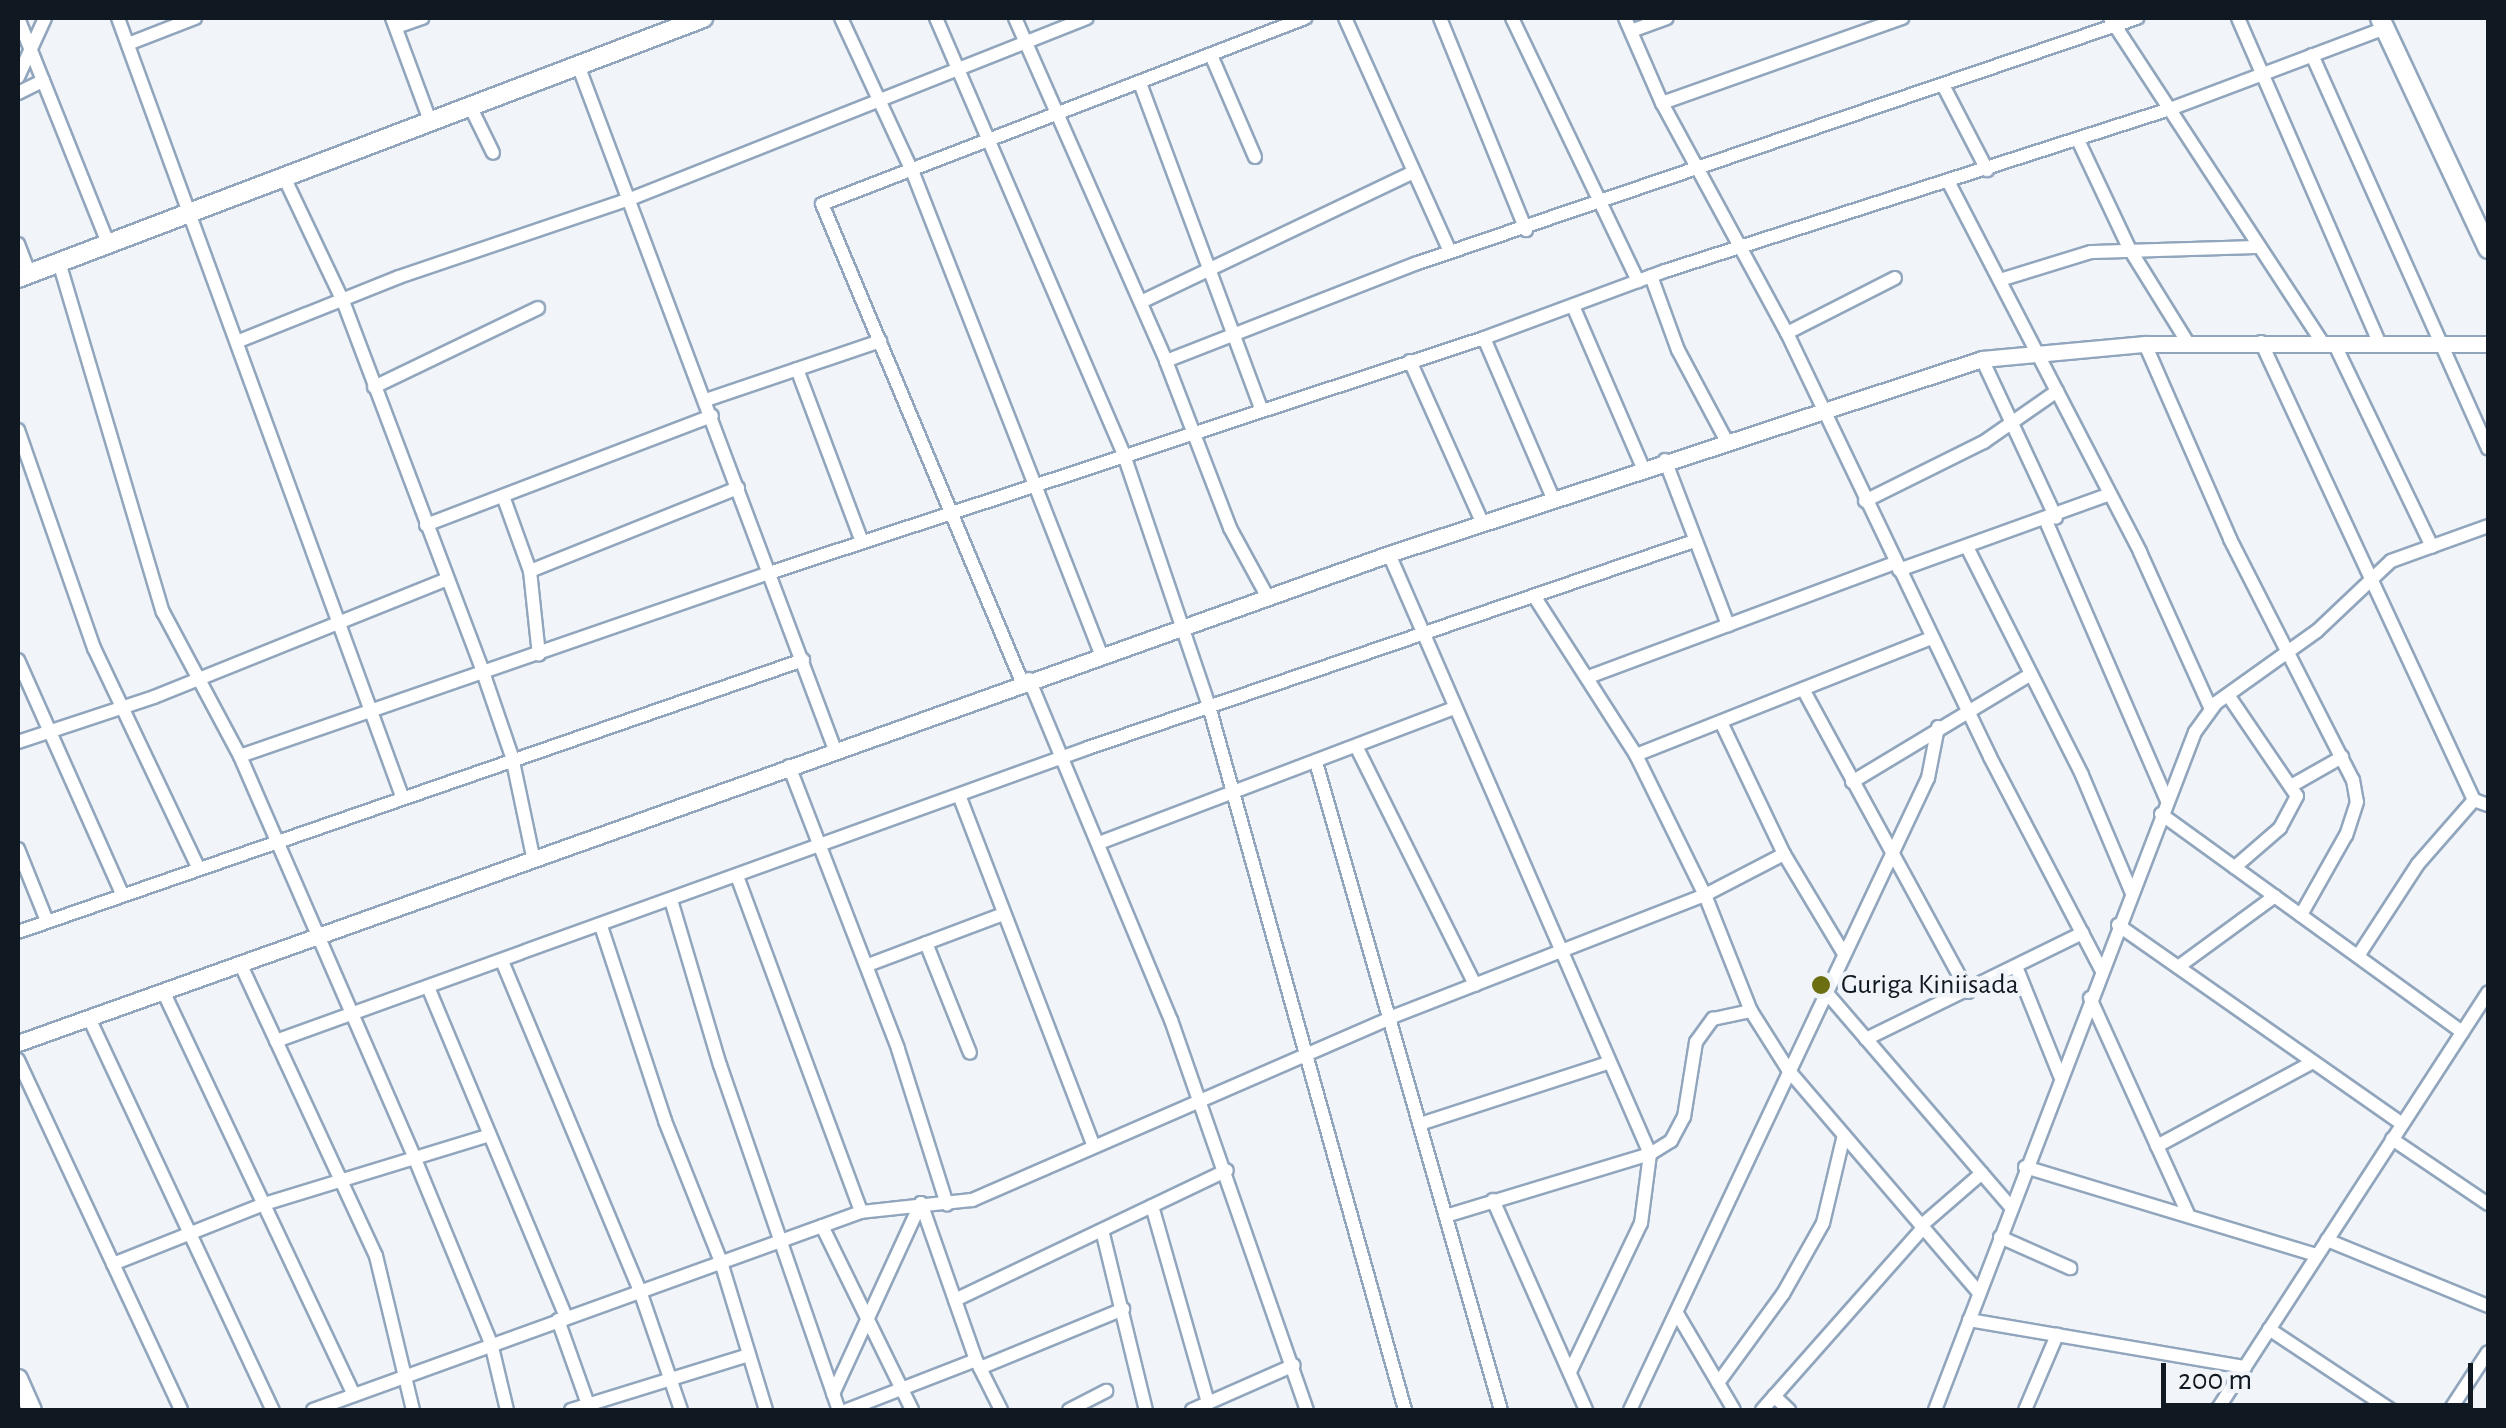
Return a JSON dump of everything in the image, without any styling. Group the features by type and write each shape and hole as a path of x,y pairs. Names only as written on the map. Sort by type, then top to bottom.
{"main road":[{"path":"23,276 703,18"},
{"path":"2382,23 2488,247"},
{"path":"18,1379 32,1410"}],"street":[{"path":"18,18 108,244"},
{"path":"18,77 45,18"},
{"path":"118,18 342,618 402,796"},
{"path":"128,44 195,18"},
{"path":"422,18 394,22 430,121"},
{"path":"841,18 876,101 914,173 1039,484 1101,654"},
{"path":"936,18 1124,455 1209,706 1405,1410"},
{"path":"1015,18 1166,361 1230,528 1268,596"},
{"path":"240,341 630,199 1086,18"},
{"path":"1304,18 914,173 822,204 1099,843 1228,1170 1307,1410"},
{"path":"1345,18 1450,252"},
{"path":"1440,18 1526,230"},
{"path":"1512,18 1599,204 1645,278 1726,440"},
{"path":"1667,18 1628,24 1662,103 1787,333 1864,501 2101,969"},
{"path":"1662,103 1902,18"},
{"path":"1166,361 1450,252 1526,230 1696,166 1943,85 2112,22 2136,18"},
{"path":"2238,18 2380,344"},
{"path":"2112,22 2258,247 2328,343 2432,547"},
{"path":"240,756 539,656 769,572 1260,408 1484,338 1645,278 2170,109 2312,55 2382,23"},
{"path":"1211,55 1255,157"},
{"path":"2312,55 2488,448"},
{"path":"578,65 834,748"},
{"path":"18,93 43,81"},
{"path":"1140,82 1236,334 1260,408"},
{"path":"1943,85 1986,170"},
{"path":"470,106 494,152"},
{"path":"2078,140 2129,248 2188,343"},
{"path":"1141,302 1414,172"},
{"path":"284,177 343,301 484,675 512,758 533,857"},
{"path":"1948,183 2110,494 2212,709"},
{"path":"18,244 23,276"},
{"path":"2000,280 2046,263 2129,248 2258,247"},
{"path":"59,262 163,612 194,680 240,756 415,1159 491,1344 507,1410"},
{"path":"1787,333 1895,278"},
{"path":"1573,306 1642,468"},
{"path":"374,388 538,308"},
{"path":"1484,338 1553,498"},
{"path":"706,400 880,341"},
{"path":"2261,342 2474,800 2488,806"},
{"path":"18,1043 1026,680 1819,408 1982,359 2037,350 2145,344 2488,344"},
{"path":"2145,344 2230,539 2292,649 2342,757 2357,802 2300,915"},
{"path":"1982,359 2012,422 2166,800"},
{"path":"1410,362 1482,522"},
{"path":"797,369 862,542"},
{"path":"1864,501 2012,422 2057,391"},
{"path":"426,525 712,416"},
{"path":"18,430 69,585 198,866"},
{"path":"1666,460 1728,625"},
{"path":"530,571 738,488"},
{"path":"1591,676 1897,566 1967,548 2051,519 2110,494"},
{"path":"503,496 530,571 539,656"},
{"path":"1935,1410 2194,732 2228,694 2292,649 2390,561 2488,526"},
{"path":"276,1041 1209,706 1694,541"},
{"path":"1967,548 2031,674 2131,891"},
{"path":"1389,554 1605,1064 1650,1154 1641,1223 1570,1372"},
{"path":"18,742 194,680 447,578"},
{"path":"1534,596 1591,676 1636,756 1705,895 1752,1011 1788,1072 1979,1293"},
{"path":"1636,756 1932,638"},
{"path":"18,660 122,894"},
{"path":"18,932 198,866 803,660"},
{"path":"1852,782 1967,709 2031,674"},
{"path":"1804,689 1968,992"},
{"path":"2228,694 2297,796 2293,812 2235,867"},
{"path":"1099,843 1454,708"},
{"path":"1721,722 1784,854 1842,952"},
{"path":"1630,1410 1678,1316 1842,952 1928,778 1938,728"},
{"path":"1356,746 1475,985"},
{"path":"2290,786 2342,757"},
{"path":"1316,762 1449,1214 1502,1410"},
{"path":"789,766 868,965 947,1204"},
{"path":"959,795 1094,1146"},
{"path":"2358,956 2418,864 2474,800"},
{"path":"2161,814 2462,1032"},
{"path":"18,849 47,922"},
{"path":"312,1410 861,1212 972,1200 1392,1017 1705,895 1784,854"},
{"path":"737,876 861,1212"},
{"path":"2178,968 2275,896"},
{"path":"672,900 839,1410"},
{"path":"868,965 1004,914"},
{"path":"2118,925 2402,1124"},
{"path":"601,926 665,1121 721,1262 766,1410"},
{"path":"1866,1039 2017,969 2082,933"},
{"path":"926,944 970,1054"},
{"path":"502,961 640,1290 681,1410"},
{"path":"240,963 376,1256 414,1410"},
{"path":"2017,969 2060,1076"},
{"path":"428,987 562,1318 589,1408"},
{"path":"163,991 354,1395"},
{"path":"1824,991 2011,1207"},
{"path":"2217,1410 2488,992"},
{"path":"2090,998 2189,1216"},
{"path":"1449,1214 1650,1154 1671,1141 1684,1116 1696,1042 1713,1019 1752,1011"},
{"path":"89,1018 273,1410"},
{"path":"18,1060 181,1410"},
{"path":"2157,1146 2313,1062"},
{"path":"1422,1123 1605,1064"},
{"path":"113,1264 261,1205 490,1135"},
{"path":"1718,1383 1783,1294 1823,1223 1844,1135"},
{"path":"2392,1139 2488,1204"},
{"path":"2026,1166 2317,1256"},
{"path":"955,1300 1228,1170"},
{"path":"1762,1410 1923,1226 1982,1173"},
{"path":"1494,1200 1586,1410"},
{"path":"921,1203 978,1364 1002,1410"},
{"path":"834,1394 868,1327 921,1203"},
{"path":"1152,1206 1208,1404"},
{"path":"822,1226 868,1327 912,1410"},
{"path":"1102,1230 1146,1410"},
{"path":"2000,1238 2070,1268"},
{"path":"2327,1240 2488,1306"},
{"path":"846,1410 1123,1308"},
{"path":"1678,1316 1734,1410"},
{"path":"1969,1320 2245,1367"},
{"path":"2269,1329 2391,1410"},
{"path":"2026,1410 2058,1335"},
{"path":"2450,1410 2488,1352"},
{"path":"571,1410 589,1408 670,1378 749,1355"},
{"path":"1192,1410 1294,1365"},
{"path":"1069,1410 1106,1390"},
{"path":"1774,1396 1789,1410"}],"place":[{"name":"Guriga Kiniisada","path":"1821,985"}]}
